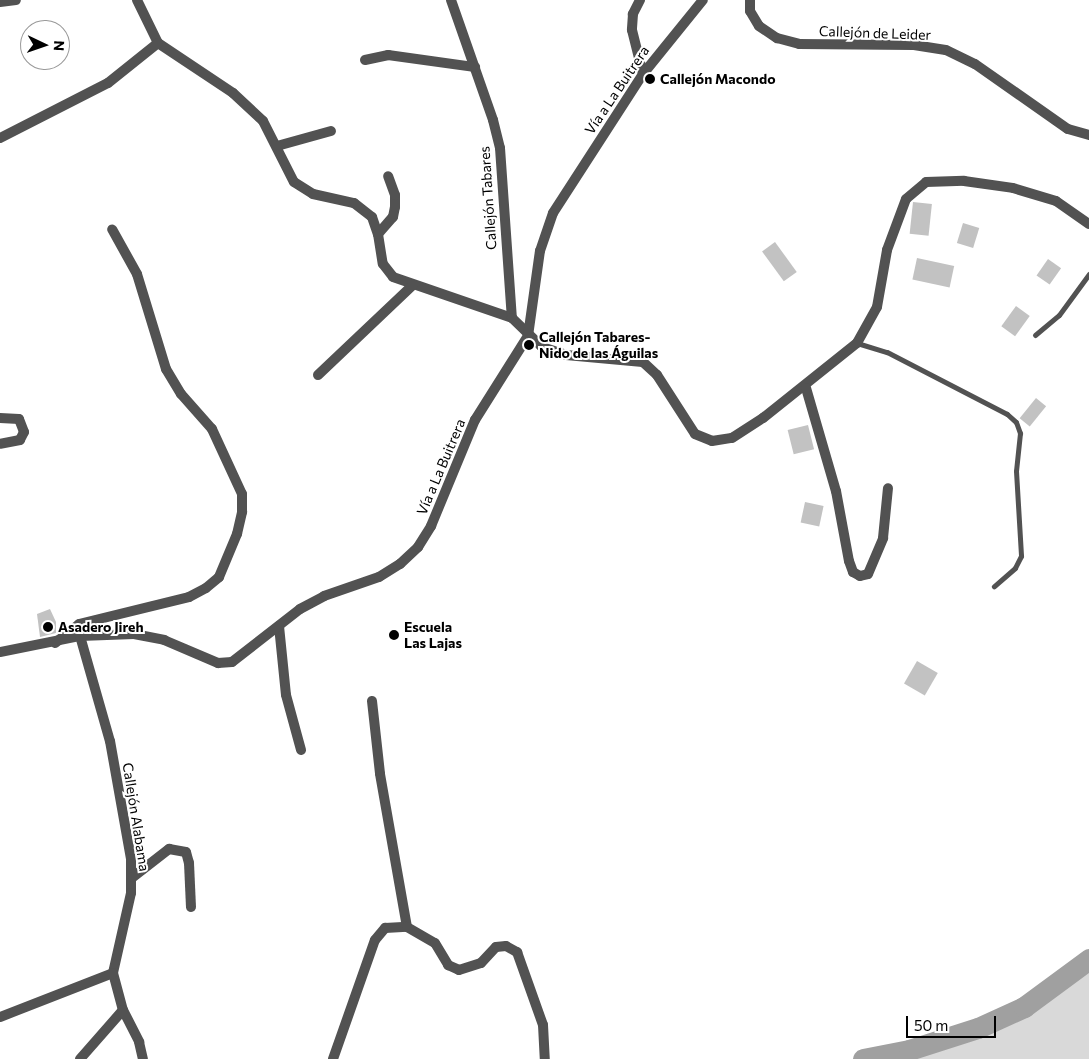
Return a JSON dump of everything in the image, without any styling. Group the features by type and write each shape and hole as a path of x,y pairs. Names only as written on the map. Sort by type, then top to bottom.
{"street":[{"path":"0,2 16,0"},
{"path":"137,0 158,43 232,94 263,121 278,146 294,182 313,194 354,203 372,217 378,234 383,264 393,277 512,318 528,336 542,346 566,355 643,362 657,375 695,434 712,441 732,438 806,388 857,343 877,306 887,250 906,199 926,182 964,181 1013,188 1056,201 1089,224"},
{"name":"Callejón Tabares","path":"451,0 475,67 500,148 512,318"},
{"path":"640,0 632,14 632,30 643,74"},
{"name":"Vía a La Buitrera","path":"0,652 55,643 80,636 134,634 164,640 218,663 232,662 300,609 324,596 379,577 418,547 431,526 475,420 528,336 547,226 643,74 702,0"},
{"name":"Callejón de Leider","path":"750,0 750,11 759,26 777,38 792,42 914,46 946,50 975,64 1068,129 1089,134"},
{"path":"0,138 108,83 158,43"},
{"path":"365,60 388,54 475,67"},
{"path":"278,146 331,131"},
{"path":"378,234 393,217 395,207 395,194 388,176"},
{"path":"55,643 79,624 190,597 206,588 219,577 237,534 242,512 242,494 212,430 181,394 166,369 136,274 112,229"},
{"path":"318,375 412,285"},
{"path":"806,388 836,491 849,561 853,572 860,576 868,574 883,538 888,488"},
{"path":"0,418 19,419 24,432 20,440 0,444"},
{"path":"278,626 286,695 301,750"},
{"name":"Callejón Alabama","path":"80,636 110,741 133,876 114,973 123,1010 139,1042 143,1059"},
{"path":"372,701 380,774 407,927"},
{"path":"133,876 169,849 186,852 189,862 191,907"},
{"path":"334,1059 375,940 385,928 407,927 434,943 448,965 459,970 481,963 496,947 506,946 517,952 543,1025 545,1059"},
{"path":"0,1017 114,973"},
{"path":"80,1059 123,1010"}],"lane":[{"path":"1035,335 1059,315 1089,274"},
{"path":"857,343 887,352 1008,414 1016,422 1020,434 1016,471 1020,556 1015,568 994,586"}],"shaded area":[{"path":"1089,959 1089,1059 863,1059 909,1050 978,1028 1024,1007"}],"building":[{"path":"913,202 932,204 929,236 910,234"},
{"path":"963,223 979,228 973,248 957,243"},
{"path":"775,242 797,272 784,281 762,251"},
{"path":"917,258 954,266 950,287 912,280"},
{"path":"1048,259 1061,268 1050,285 1037,275"},
{"path":"1016,306 1030,316 1015,336 1001,326"},
{"path":"1036,398 1046,406 1030,426 1020,418"},
{"path":"808,425 814,449 794,454 788,430"},
{"path":"805,502 824,506 819,526 801,523"},
{"name":"Asadero Jireh","path":"50,609 56,622 56,633 40,637 37,614"},
{"path":"917,661 938,673 925,696 904,684"}],"waterway":[{"path":"863,1059 909,1050 978,1028 1024,1007 1089,959"}],"place":[{"name":"Callejón Macondo","path":"650,79"},
{"name":"Callejón Tabares- Nido de las Águilas","path":"529,345"},
{"name":"Asadero Jireh","path":"48,627"},
{"name":"Escuela Las Lajas","path":"394,635"}]}
